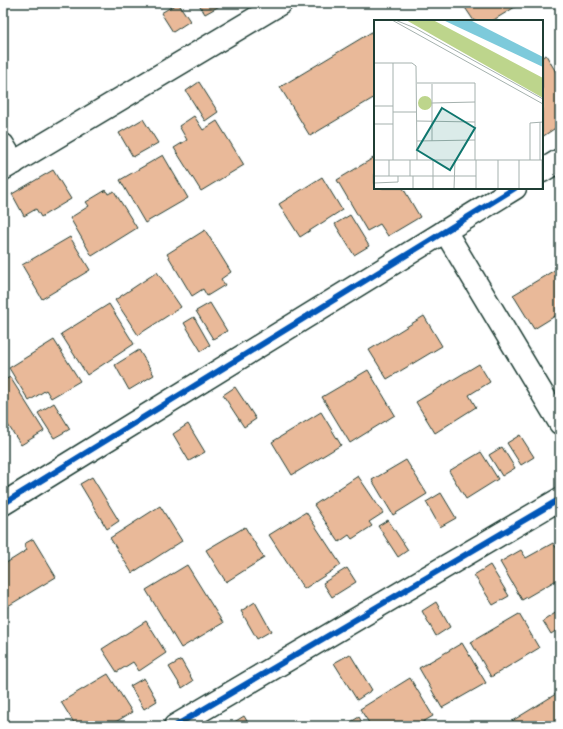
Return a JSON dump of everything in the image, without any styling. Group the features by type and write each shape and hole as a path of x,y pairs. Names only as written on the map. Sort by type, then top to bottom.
{"street":[{"path":"7,159 281,3"},
{"path":"543,170 560,160"},
{"path":"3,504 512,189"},
{"path":"445,231 560,423"},
{"path":"175,726 560,499"}],"building":[{"path":"178,3 190,21 173,32 161,13"},
{"path":"198,3 225,3 205,14"},
{"path":"462,3 520,4 494,20 473,20"},
{"path":"374,31 374,98 310,136 280,87"},
{"path":"546,55 560,79 560,108 556,110 560,116 560,125 543,136 543,56"},
{"path":"199,82 218,112 205,121 186,91"},
{"path":"194,116 203,130 217,121 244,165 201,191 174,148 187,140 179,126"},
{"path":"143,119 158,143 133,157 119,133"},
{"path":"163,155 188,198 145,223 120,180"},
{"path":"374,158 374,189 404,189 420,217 388,236 380,224 367,231 337,180"},
{"path":"53,170 71,199 41,217 36,209 24,216 12,194"},
{"path":"322,177 342,210 300,237 279,204"},
{"path":"106,190 108,194 114,191 137,228 92,256 70,218 89,206 86,202"},
{"path":"350,215 369,246 354,255 335,224"},
{"path":"205,230 231,272 221,279 225,285 207,296 203,289 192,296 167,254"},
{"path":"70,237 90,270 42,299 22,265"},
{"path":"558,268 560,271 560,313 534,329 513,295"},
{"path":"157,272 181,307 138,335 115,300"},
{"path":"210,303 227,331 213,339 196,311"},
{"path":"109,304 134,344 87,375 61,334"},
{"path":"424,316 442,346 387,379 369,350"},
{"path":"194,317 210,345 201,351 184,323"},
{"path":"54,340 80,381 51,398 46,390 29,401 9,368"},
{"path":"139,350 154,375 129,390 115,365"},
{"path":"479,364 490,382 469,395 476,407 435,433 416,402"},
{"path":"368,370 395,415 350,443 322,397"},
{"path":"10,377 44,431 21,445 8,425 3,428 3,381"},
{"path":"235,387 256,419 244,427 223,395"},
{"path":"54,403 70,429 54,438 38,413"},
{"path":"321,412 341,445 292,475 272,442"},
{"path":"188,424 205,452 189,461 173,434"},
{"path":"520,435 534,457 521,465 507,443"},
{"path":"502,447 515,468 502,476 489,455"},
{"path":"481,452 498,479 466,499 449,471"},
{"path":"406,460 427,494 393,515 372,480"},
{"path":"358,476 383,513 369,522 372,526 352,539 349,535 339,542 314,505"},
{"path":"92,477 119,521 107,529 80,484"},
{"path":"441,493 456,518 440,527 426,502"},
{"path":"160,506 182,541 132,573 110,538"},
{"path":"306,512 341,565 304,589 269,535"},
{"path":"388,520 408,550 398,557 378,526"},
{"path":"245,527 264,558 226,582 206,550"},
{"path":"33,539 56,577 3,609 3,565 27,550 24,544"},
{"path":"553,543 560,553 560,578 522,600 500,562 521,550 526,558"},
{"path":"187,565 223,623 181,648 146,590"},
{"path":"490,565 509,596 493,605 474,575"},
{"path":"347,568 356,582 332,597 323,583"},
{"path":"255,602 271,631 257,639 241,611"},
{"path":"436,602 450,627 436,636 422,611"},
{"path":"560,610 560,628 551,634 543,621"},
{"path":"519,614 539,648 491,677 471,642"},
{"path":"146,621 166,653 139,671 133,662 117,672 102,649"},
{"path":"462,643 486,683 442,708 419,668"},
{"path":"350,654 372,690 357,700 334,663"},
{"path":"181,660 193,681 182,688 169,667"},
{"path":"108,674 132,712 109,726 76,726 61,702"},
{"path":"144,678 157,701 144,709 130,686"},
{"path":"410,678 433,716 416,726 371,726 360,709"},
{"path":"559,692 560,726 515,726 512,721"},
{"path":"244,716 250,726 233,726 231,724"},
{"path":"359,717 364,726 344,726"}],"cycle path":[{"path":"3,504 513,189"},
{"path":"175,726 560,499"}]}
